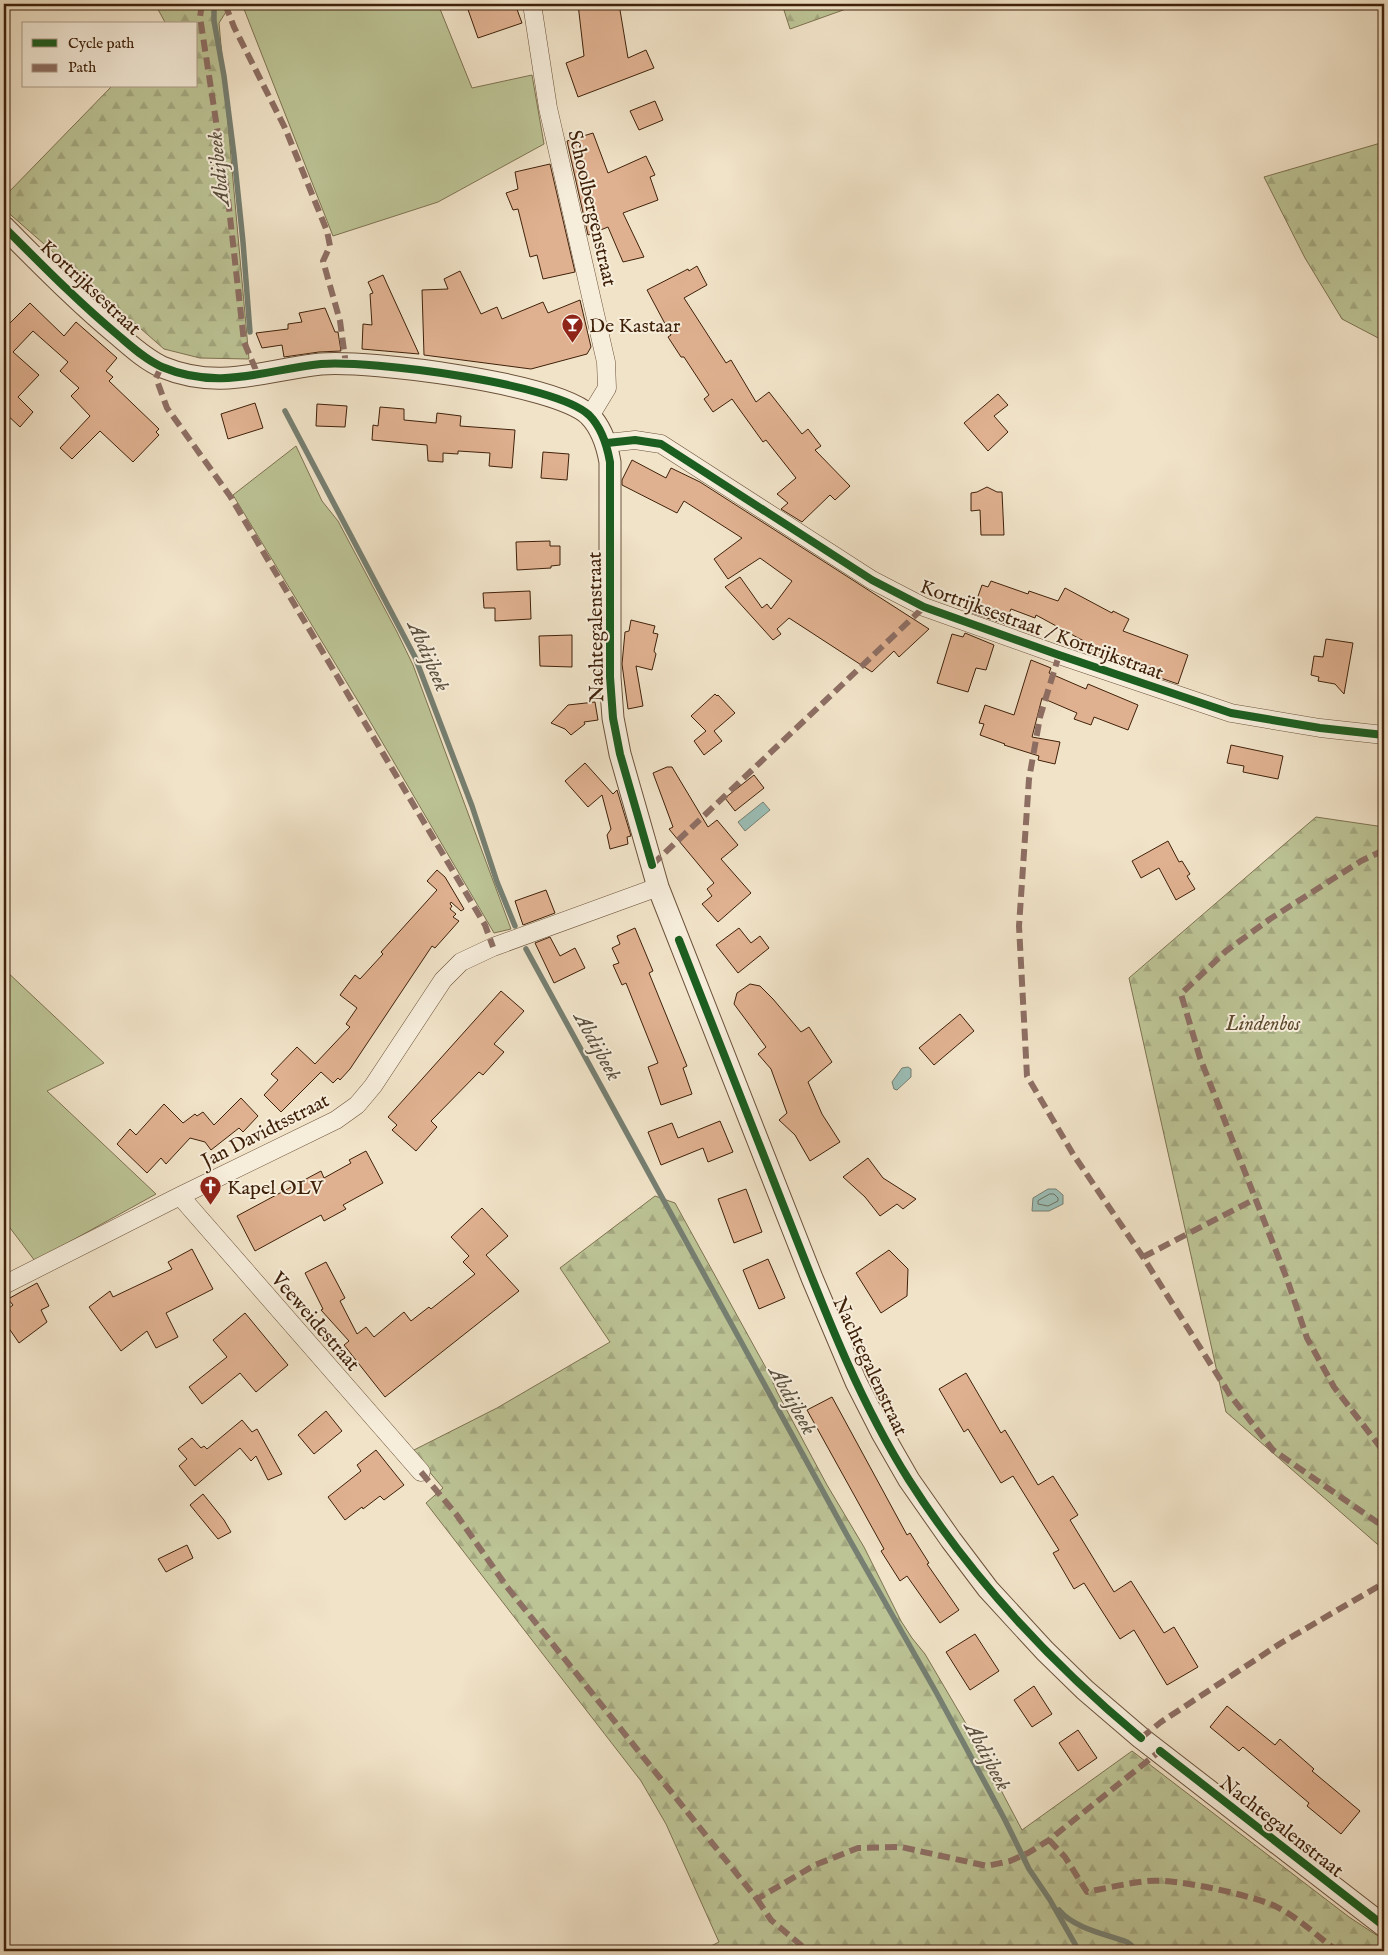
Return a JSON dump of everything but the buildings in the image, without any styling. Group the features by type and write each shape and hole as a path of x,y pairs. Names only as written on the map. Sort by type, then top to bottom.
{"street":[{"name":"Schoolbergenstraat","path":"532,4 548,108 606,362 607,388 590,416"},
{"name":"Kortrijksestraat","path":"4,227 92,314 136,350 161,367 199,377 236,379 322,364 374,365 422,370 508,386 549,396 579,408 590,416"},
{"path":"590,416 607,443"},
{"name":"Kortrijksestraat / Kortrijkstraat","path":"607,443 634,440 661,444 872,580 924,607 1059,656 1231,713 1320,728 1384,735"},
{"name":"Nachtegalenstraat","path":"607,443 610,462 610,677 612,718 620,754 658,887 812,1278 856,1382 909,1480 946,1533 988,1589 1045,1652 1085,1690 1141,1738 1384,1926"},
{"name":"Jan Davidtsstraat","path":"4,1285 336,1120 357,1105 373,1086 443,980 462,962 493,947 658,887"},
{"name":"Veeweidestraat","path":"180,1196 421,1472"}],"green space":[{"path":"155,4 231,4 219,23 249,359 200,358 164,349 4,209 4,197 110,88 198,88 198,22 165,22"},
{"path":"242,4 438,4 472,88 532,75 544,144 438,202 333,236"},
{"path":"782,4 860,4 790,29"},
{"path":"1384,142 1384,341 1342,319 1305,258 1264,177"},
{"path":"296,446 322,501 338,521 413,665 511,929 494,933 361,706 233,495"},
{"name":"Lindenbos","path":"1316,817 1384,827 1384,1550 1226,1412 1129,978"},
{"path":"4,969 104,1063 47,1091 156,1194 35,1261 4,1220"},
{"path":"655,1196 675,1203 771,1377 777,1392 827,1485 864,1547 901,1621 925,1654 965,1722 1022,1830 1132,1751 1349,1917 1384,1940 1384,1951 701,1951 719,1942 666,1824 641,1781 426,1503 443,1488 412,1451 497,1408 610,1342 560,1268"}],"water":[{"path":"763,802 770,810 745,831 738,822"},
{"path":"908,1067 911,1069 911,1077 897,1090 894,1089 892,1082 902,1068"},
{"path":"1048,1189 1056,1189 1063,1195 1063,1204 1049,1211 1032,1211 1033,1198"}],"waterway":[{"name":"Abdijbeek","path":"214,4 214,21 224,76 234,155 250,332"},
{"name":"Abdijbeek","path":"285,411 415,657 472,806 497,882 515,926"},
{"name":"Abdijbeek","path":"526,949 848,1537 936,1692 1005,1820 1029,1869 1050,1900 1079,1951"},
{"path":"1059,1910 1073,1922 1127,1942 1134,1951"}],"marked path":[{"path":"202,4 200,17 228,199 244,342 258,375"},
{"path":"225,4 234,27 285,128 327,231 330,246 323,261 340,321 346,365"},
{"path":"161,367 156,378 167,408 230,496 485,925 493,947"},
{"path":"652,865 924,607"},
{"path":"1059,655 1040,717 1029,779 1019,926 1027,1076 1073,1154 1143,1257 1230,1395 1273,1450 1384,1527"},
{"path":"1384,850 1361,861 1270,919 1226,951 1181,994 1200,1058 1287,1279 1307,1338 1334,1387 1384,1452"},
{"path":"1143,1257 1255,1199"},
{"path":"421,1472 456,1514 507,1587 757,1899 815,1865 858,1848 901,1847 987,1866 1010,1861 1049,1840 1160,1751"},
{"path":"1141,1738 1161,1722 1281,1643 1384,1583"},
{"path":"1049,1840 1065,1857 1087,1892 1148,1881 1175,1882 1231,1892 1283,1910 1337,1951"},
{"path":"757,1899 771,1920 808,1951"}],"cycle path":[{"path":"4,227 74,296 134,349 156,364 183,374 203,378 223,378 242,377 321,364 379,366 461,376 502,384 540,393 570,403 589,415 603,437 610,462 610,677 613,718 620,754 652,865"},
{"path":"607,443 635,440 661,444 872,580 924,607 1231,713 1320,728 1384,735"},
{"path":"679,940 829,1320 858,1386 891,1449 933,1516 986,1585 1045,1650 1141,1738"},
{"path":"1160,1751 1384,1926"}],"place":[{"name":"De Kastaar","path":"573,344"},
{"name":"Kapel OLV","path":"211,1206"}]}
